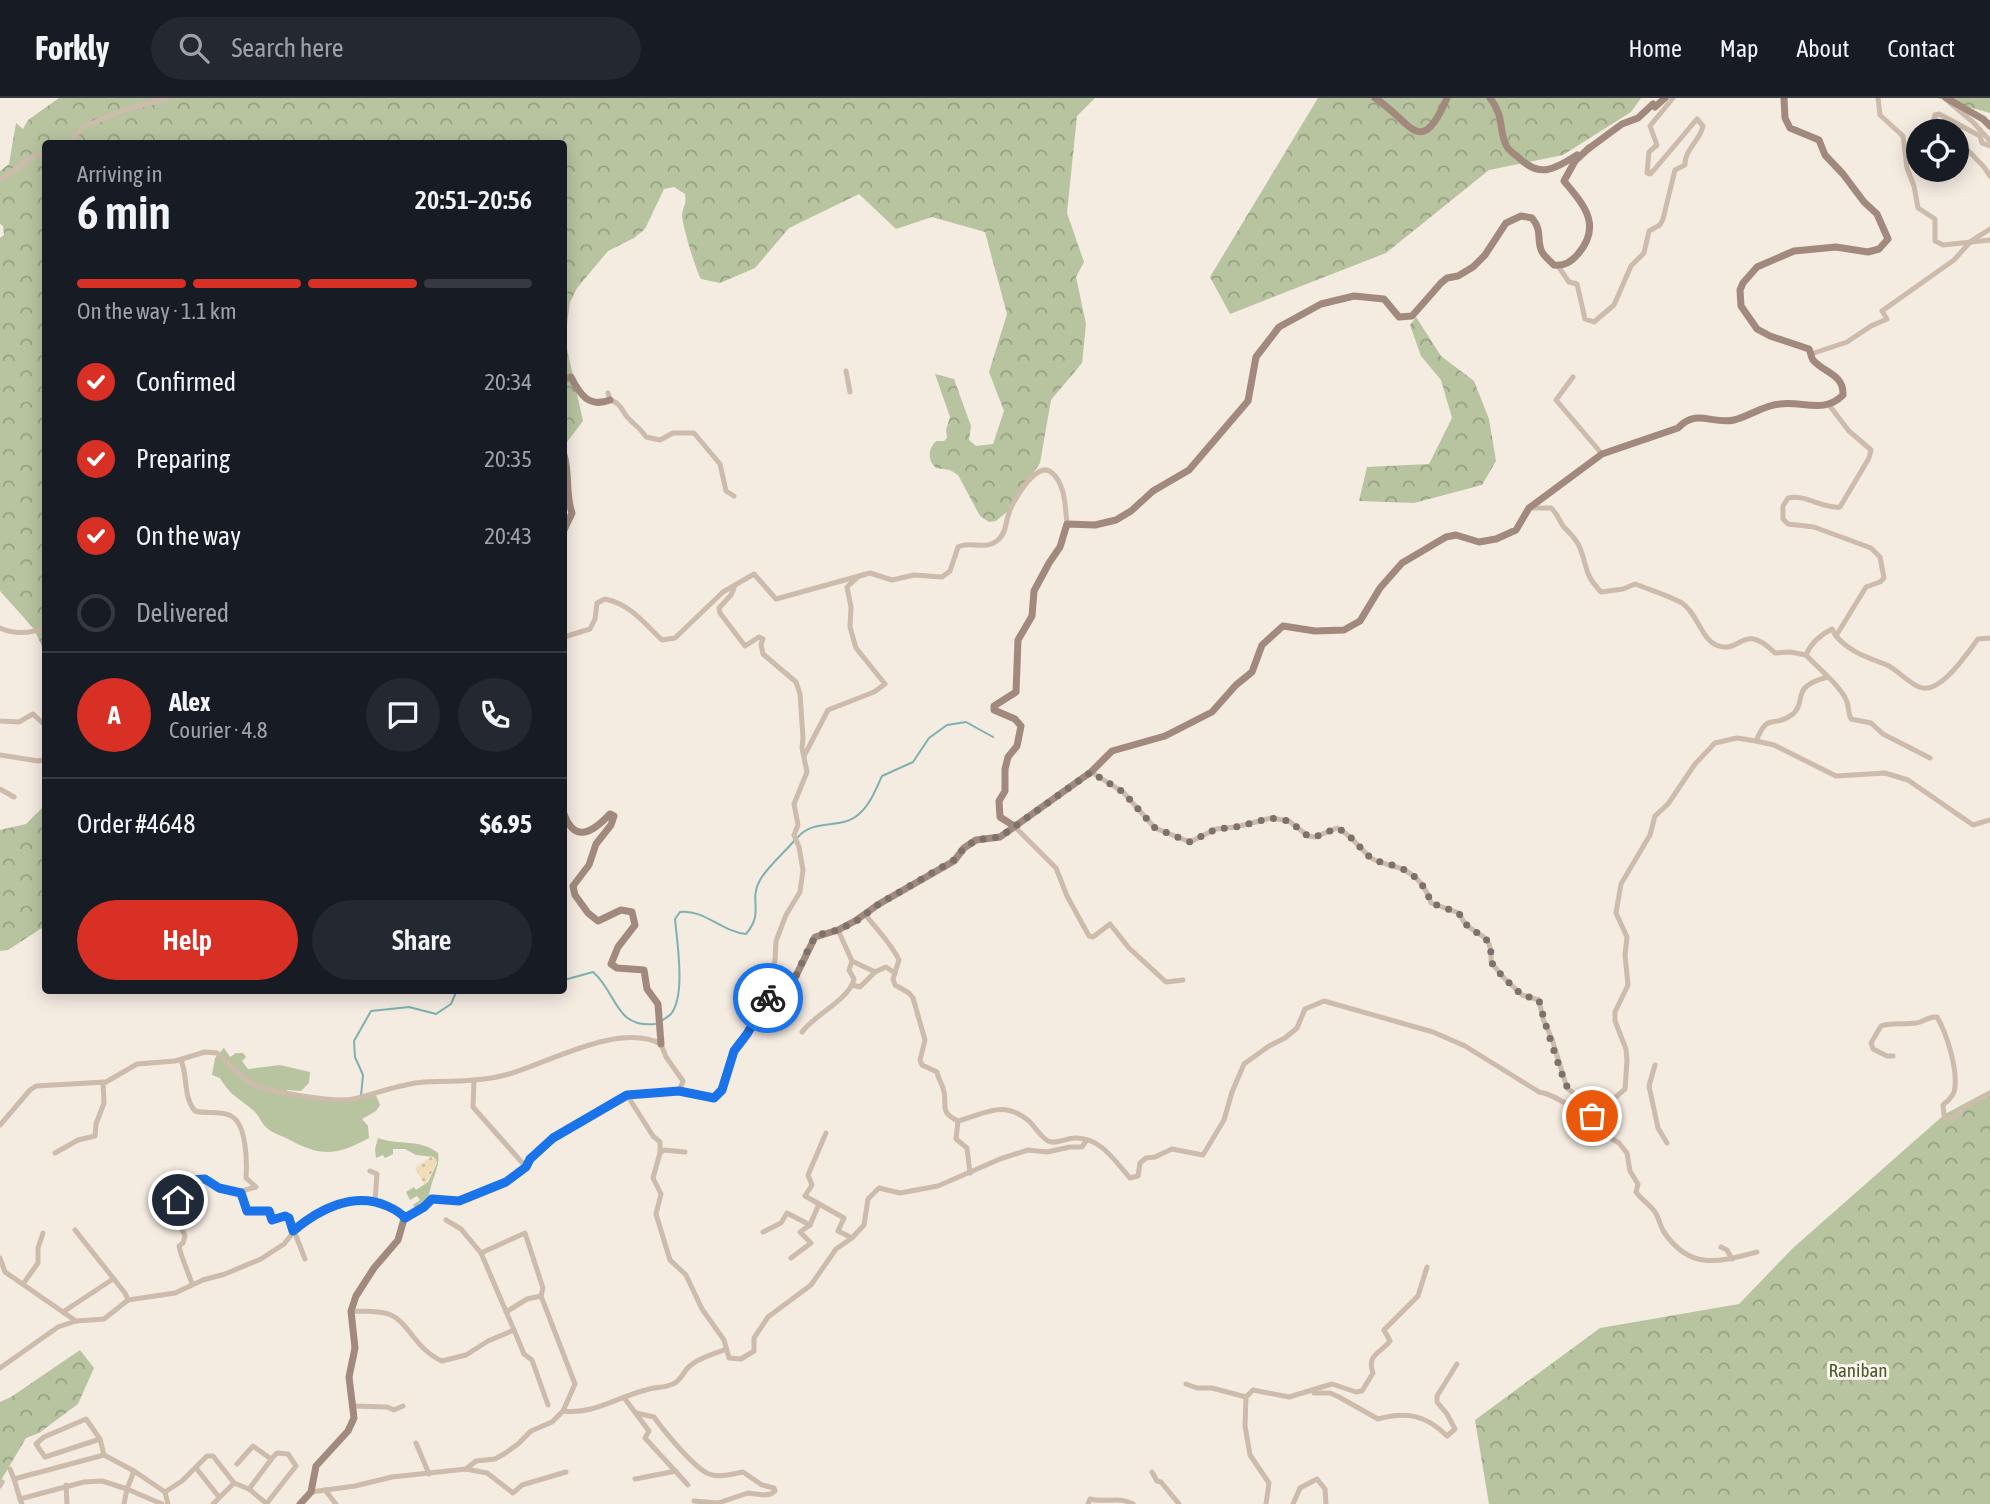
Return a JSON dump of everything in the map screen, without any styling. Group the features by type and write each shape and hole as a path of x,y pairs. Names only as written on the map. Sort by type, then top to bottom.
{"main road":[{"path":"1375,98 1415,132 1424,132 1437,122 1447,98"},
{"path":"1490,98 1500,110 1506,147 1523,163 1539,171 1556,168 1622,124 1638,118 1652,101 1655,107 1665,98"},
{"path":"300,1504 311,1492 316,1466 348,1431 354,1418 349,1377 355,1348 351,1311 356,1296 374,1268 398,1240 405,1218 432,1199 459,1201 506,1182 526,1167 530,1159 553,1138 627,1095 679,1091 717,1097 722,1090 734,1051 747,1034 763,1004 773,994 793,982 815,937 838,930 954,860 964,848 976,840 1000,837 1091,772 1112,751 1165,736 1212,712 1236,685 1252,672 1262,645 1283,626 1315,631 1344,630 1360,621 1380,589 1402,563 1446,537 1456,535 1479,542 1496,539 1516,530 1529,508 1602,454 1678,428 1696,417 1734,420 1779,404 1829,405 1843,395 1843,387 1835,375 1812,359 1809,349 1770,337 1757,329 1741,306 1740,290 1757,267 1794,251 1836,247 1868,251 1880,249 1888,239 1877,214 1825,155 1819,141 1790,128 1785,118 1784,98"},
{"path":"1945,98 1988,122"},
{"path":"1014,826 1000,817 998,809 1005,791 1004,769 1008,757 1017,746 1021,726 1015,719 994,710 994,706 1016,692 1018,640 1032,616 1034,591 1060,547 1067,524 1095,525 1116,520 1131,511 1153,491 1189,470 1248,401 1253,366 1260,350 1279,327 1310,309 1354,296 1368,296 1384,299 1399,317 1412,316 1447,278 1458,276 1473,267 1494,243 1501,228 1521,216 1532,218 1536,223 1540,231 1541,251 1554,265 1566,264 1575,257 1590,236 1590,223 1586,209 1564,181 1575,161 1589,148"},
{"path":"567,378 571,377 579,392 591,403 601,404 609,397"},
{"path":"567,464 572,513 567,524"},
{"path":"567,820 571,829 579,832 590,830 610,814 614,816 611,825 596,844 589,866 573,886 573,892 588,913 598,921 626,909 634,916 633,928 618,947 611,964 617,968 644,970 647,989 658,1004 661,1044"}],"street":[{"path":"72,140 83,127 122,111 168,98"},
{"path":"1558,266 1569,282 1577,284 1585,318 1594,322 1614,305 1631,266 1644,253 1649,231 1660,225 1663,219 1675,170 1685,165 1688,153 1702,132 1703,126 1697,119 1654,170 1650,174 1647,173 1650,152 1657,145 1650,126 1673,98"},
{"path":"1878,98 1880,115 1903,136 1907,168 1914,186 1917,208 1935,219 1935,241 1943,245 1990,240"},
{"path":"1945,98 1974,123 1990,144"},
{"path":"1935,119 1935,115 1939,114 1949,119"},
{"path":"1969,130 1980,136 1982,143 1990,144"},
{"path":"1969,151 1990,176"},
{"path":"0,180 36,154 42,153"},
{"path":"1811,354 1847,342 1887,319 1882,311 1954,260 1970,241 1990,229"},
{"path":"846,371 850,392"},
{"path":"1573,377 1556,400 1602,454"},
{"path":"609,397 619,403 627,417 639,426 646,437 660,440 673,433 694,433 720,464 726,491 734,496"},
{"path":"1829,405 1849,431 1871,450 1869,458 1840,507 1830,508 1810,499 1788,498 1783,506 1783,519 1788,524 1814,527 1871,548 1880,557 1884,578 1866,587 1836,636"},
{"path":"567,636 590,629 595,619 597,603 604,599 625,605 662,640 674,638 723,592 754,574 776,599 870,573 892,579 914,575 942,577 950,571 958,547 986,547 999,540 1006,527 1008,514 1023,487 1039,471 1046,469 1053,473 1065,495 1067,524"},
{"path":"1529,508 1551,508 1557,513 1563,526 1575,536 1586,573 1601,592 1623,589 1635,584 1683,604 1699,621 1704,635 1714,644 1723,647 1746,638 1758,639 1775,653 1806,655 1843,694 1851,719 1871,723 1883,734 1930,758"},
{"path":"804,756 828,710 874,692 886,684 856,648 850,627 851,607 847,587 859,576"},
{"path":"734,587 731,595 719,608 719,613 745,646 760,637 763,639 763,654 796,682 800,694 807,772 794,804 798,825 794,835 803,870 800,892 786,915 776,941 775,960 768,986 773,994"},
{"path":"0,628 33,633 42,629"},
{"path":"1806,655 1810,646 1832,629 1853,652 1897,670 1919,687 1930,689 1941,683 1963,661 1978,639 1990,638"},
{"path":"1756,741 1763,726 1769,722 1781,722 1791,715 1800,707 1804,690 1813,682 1828,677"},
{"path":"0,721 19,722 33,713 42,722"},
{"path":"1592,1116 1625,1089 1626,1049 1615,1021 1615,1012 1628,985 1625,956 1627,937 1616,913 1621,884 1650,835 1655,816 1668,804 1695,764 1714,743 1737,738 1756,741 1774,745 1836,776 1885,774 1908,780 1973,825 1990,820"},
{"path":"0,755 42,760"},
{"path":"1091,772 1123,792 1155,828 1190,842 1216,829 1271,818 1289,821 1308,836 1315,837 1337,828 1348,833 1373,860 1399,867 1415,876 1427,890 1431,903 1459,913 1464,924 1485,936 1493,948 1491,962 1503,977 1522,995 1539,1000 1567,1088 1588,1104 1598,1130 1619,1143 1627,1153 1630,1171 1638,1184 1636,1192 1655,1212 1666,1235 1685,1255 1702,1260 1714,1262 1757,1252"},
{"path":"0,789 14,797"},
{"path":"1014,826 1056,868 1067,896 1089,936 1093,937 1110,924 1129,948 1166,982 1183,980"},
{"path":"864,914 893,948 899,960 893,979 895,985 909,993 923,1028 925,1040 920,1060 922,1065 937,1072 945,1095 945,1111 958,1121"},
{"path":"838,930 852,961 875,972"},
{"path":"802,1032 852,985 854,979 849,970 852,961"},
{"path":"852,985 860,987 875,972 886,967 895,973"},
{"path":"958,1121 1003,1108 1016,1112 1049,1141 1077,1138 1100,1145 1130,1178 1138,1176 1140,1163 1146,1158 1172,1149 1203,1155 1224,1120 1244,1064 1285,1038 1297,1028 1306,1009 1324,1001 1433,1032 1465,1046 1539,1092 1592,1116"},
{"path":"1893,1056 1873,1049 1871,1043 1881,1026 1914,1023 1937,1017 1949,1042 1955,1087 1949,1100 1943,1105 1944,1115 1947,1119 1952,1119 1967,1105 1990,1094"},
{"path":"0,1125 36,1086 103,1082 137,1064 181,1060 205,1052 216,1053 255,1085 340,1101 400,1086 474,1080 509,1074 568,1051 617,1039 643,1038 661,1044 682,1081 679,1091"},
{"path":"181,1060 186,1073 188,1100 195,1111 231,1115 240,1125 247,1156 246,1178 256,1187 241,1193"},
{"path":"1655,1065 1649,1086 1658,1128 1667,1143"},
{"path":"474,1080 473,1107 526,1167"},
{"path":"55,1153 78,1140 95,1136 96,1124 104,1103 103,1082"},
{"path":"627,1095 653,1136 660,1142 653,1178 660,1194 656,1214 670,1260 685,1275 702,1309 724,1340 729,1358 741,1359 754,1351 754,1338 768,1317 811,1285 836,1249 864,1225 868,1199 879,1188 900,1193 938,1186 1028,1150 1058,1151 1082,1147 1086,1141"},
{"path":"958,1121 956,1139 967,1148 970,1173"},
{"path":"826,1133 808,1175 812,1185 805,1196 844,1218 838,1231 852,1238"},
{"path":"660,1153 664,1150 685,1152"},
{"path":"370,1171 373,1170 377,1174 375,1201"},
{"path":"192,1284 183,1265 179,1247 185,1236 178,1221 184,1211 175,1188 191,1180 205,1179 219,1188 241,1193"},
{"path":"241,1193 247,1211 269,1211 272,1220 287,1217 305,1259"},
{"path":"0,1368 58,1327 76,1321 104,1319 128,1300 164,1296 264,1257 287,1241 293,1231 310,1219 345,1201 375,1201 400,1212 405,1218"},
{"path":"791,1258 811,1243 800,1232 810,1225 819,1203"},
{"path":"763,1232 778,1225 787,1213 810,1225"},
{"path":"446,1220 461,1229 481,1253 524,1353 533,1360 548,1405"},
{"path":"75,1230 128,1300"},
{"path":"23,1284 38,1263 38,1248 43,1233"},
{"path":"466,1469 476,1461 495,1459 518,1444 531,1431 552,1422 563,1411 575,1384 541,1296 543,1289 525,1233 481,1253"},
{"path":"1721,1247 1727,1250 1732,1259"},
{"path":"0,1258 5,1272 76,1321"},
{"path":"1246,1397 1254,1390 1289,1397 1332,1384 1356,1392 1362,1391 1373,1373 1370,1367 1374,1354 1390,1341 1384,1330 1418,1296 1427,1267"},
{"path":"63,1312 113,1279"},
{"path":"506,1312 527,1299 541,1296"},
{"path":"351,1311 383,1312 394,1316 419,1346 442,1361 466,1355 488,1341 514,1330"},
{"path":"563,1411 589,1411 645,1390 675,1384 690,1366 726,1349"},
{"path":"1311,1392 1330,1393 1378,1419 1400,1415 1420,1416 1434,1423 1447,1436 1454,1429 1437,1402 1437,1396 1457,1364"},
{"path":"1186,1384 1246,1397"},
{"path":"1246,1397 1247,1444 1250,1455 1269,1483 1266,1504"},
{"path":"625,1399 649,1431 645,1438 688,1485"},
{"path":"354,1406 387,1407 394,1410 403,1406"},
{"path":"636,1413 654,1417 700,1468 710,1474 723,1476 743,1472 775,1491 764,1495 748,1493 718,1503 694,1501"},
{"path":"100,1439 45,1457 36,1444 44,1437 86,1419 100,1439 104,1455"},
{"path":"416,1443 429,1475"},
{"path":"237,1464 253,1446 271,1459"},
{"path":"165,1492 207,1456 213,1456 234,1483 248,1489 267,1504 296,1466 288,1454 277,1453 248,1489"},
{"path":"14,1479 104,1455 165,1492 168,1504"},
{"path":"196,1468 219,1497"},
{"path":"10,1469 21,1501 66,1485 102,1481 162,1504"},
{"path":"311,1492 393,1477 466,1469 487,1474 513,1493 522,1485 566,1472"},
{"path":"124,1504 134,1471"},
{"path":"635,1479 676,1471"},
{"path":"1152,1472 1179,1504"},
{"path":"1293,1504 1300,1488 1317,1479 1325,1489 1326,1504"},
{"path":"213,1504 234,1483"},
{"path":"66,1485 67,1504"},
{"path":"325,1490 336,1504"},
{"path":"1088,1504 1090,1499 1124,1499 1133,1504"}],"green space":[{"path":"59,98 1095,98 1077,116 1067,213 1084,262 1076,277 1086,324 1082,363 1051,400 1040,463 1008,511 996,521 989,522 980,516 958,475 950,470 936,468 931,462 930,454 936,441 944,441 947,438 946,430 950,417 935,374 954,379 971,426 969,440 976,446 993,444 1004,411 989,372 1007,314 985,232 932,217 896,229 859,194 789,228 755,268 720,283 701,279 699,274 682,215 685,194 674,187 664,189 645,229 634,238 608,251 577,288 570,302 567,325 567,140 42,140 42,646 34,629 0,591 0,238 4,235 3,226 0,224 0,171 9,164 16,123 23,129 28,120"},
{"path":"1318,98 1641,98 1631,112 1563,155 1489,170 1386,253 1230,314 1210,277"},
{"path":"1937,98 1990,98 1990,113"},
{"path":"1416,317 1441,356 1474,381 1489,419 1496,461 1482,485 1414,503 1359,501 1367,467 1429,464 1452,418 1441,380 1421,356 1410,325"},
{"path":"567,349 583,421 567,442"},
{"path":"42,808 42,928 8,950 0,951 0,830 26,824"},
{"path":"224,1048 230,1057 243,1053 246,1057 242,1061 248,1069 280,1065 310,1072 309,1083 301,1091 287,1090 286,1093 331,1100 353,1100 376,1095 380,1105 376,1111 362,1119 368,1126 369,1138 347,1148 328,1152 310,1149 270,1131 255,1112 236,1097 220,1078 212,1075 215,1058"},
{"name":"Raniban","path":"1990,1090 1990,1504 1489,1504 1475,1420 1600,1328 1739,1304 1793,1248 1945,1114"},
{"path":"378,1138 424,1145 438,1153 438,1163 429,1197 416,1209 413,1205 420,1200 417,1196 410,1200 406,1192 414,1187 416,1190 428,1182 437,1163 434,1157 416,1155 405,1149 393,1149 393,1154 376,1158"},
{"path":"80,1350 94,1368 78,1404 39,1433 26,1438 0,1482 0,1402"}],"sand":[{"path":"431,1157 436,1159 437,1163 425,1185 415,1168"}],"waterway":[{"path":"798,837 812,828 845,822 859,814 870,801 882,776 913,762 929,738 947,725 966,722 993,737"},
{"path":"661,1021 671,1014 678,994 675,919 680,912 697,914 746,934 755,919 755,894 760,880 794,841"},
{"path":"567,979 593,972 624,1015 642,1024 655,1024"},
{"path":"361,1096 363,1075 355,1057 354,1041 371,1011 409,1007 436,1014 451,1004 455,994"}],"way so far":[{"path":"768,998 793,982 817,935 855,922 879,904 954,860 964,848 976,840 1000,837 1091,772 1123,792 1155,828 1190,842 1216,829 1271,818 1289,821 1308,836 1315,837 1337,828 1348,833 1373,860 1399,867 1415,876 1427,890 1431,903 1459,913 1464,924 1485,936 1493,948 1491,962 1503,977 1522,995 1539,1000 1567,1088 1588,1104 1592,1116"}],"route":[{"path":"178,1200 175,1188 191,1180 205,1179 219,1188 241,1193 247,1211 269,1211 272,1220 285,1216 289,1218 293,1231 345,1201 375,1201 400,1212 405,1218 432,1199 459,1201 515,1177 553,1138 627,1095 679,1091 717,1097 722,1090 734,1051 768,998"}]}
